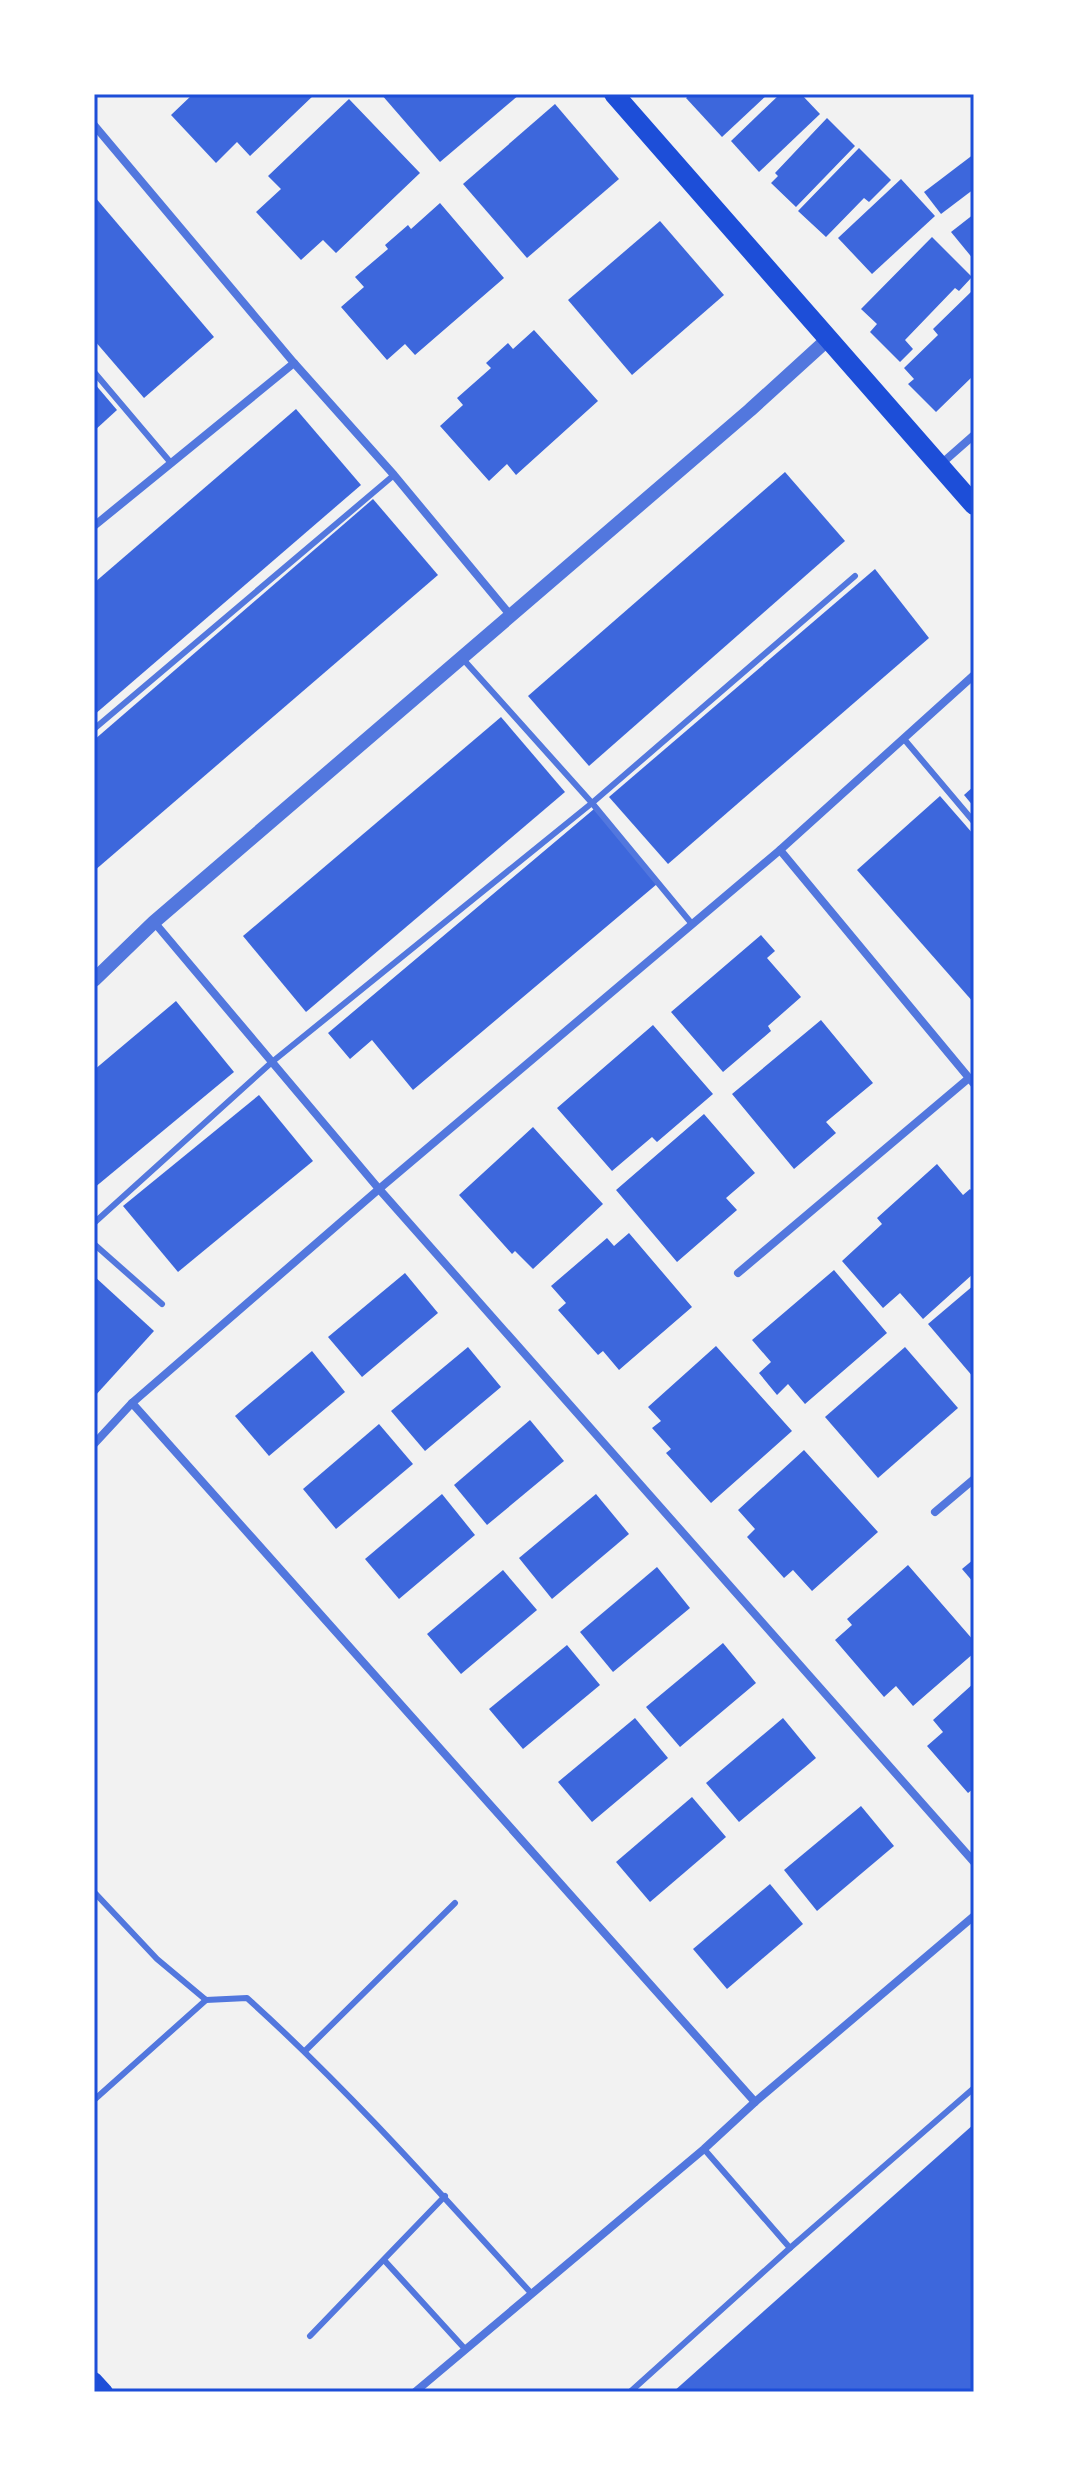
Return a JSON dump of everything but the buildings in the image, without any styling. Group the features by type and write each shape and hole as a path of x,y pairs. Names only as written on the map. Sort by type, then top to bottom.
{"main road":[{"path":"614,94 974,505"},
{"path":"94,2380 105,2392"}],"street":[{"path":"94,125 511,616"},
{"path":"94,980 154,922 750,410 827,340"},
{"path":"94,526 294,363"},
{"path":"940,465 974,435"},
{"path":"94,1444 132,1403 379,1189 780,850 974,675"},
{"path":"738,1273 972,1081 780,850"},
{"path":"154,922 379,1189 974,1862"},
{"path":"132,1403 755,2102"},
{"path":"935,1512 974,1479"},
{"path":"415,2392 974,1916"}],"lane":[{"path":"94,372 171,463"},
{"path":"94,729 394,475"},
{"path":"94,1223 272,1062 592,803 855,576"},
{"path":"462,658 592,803 692,924"},
{"path":"904,739 974,822"},
{"path":"94,1244 162,1304"},
{"path":"94,1892 157,1959 206,2000"},
{"path":"305,2051 455,1903"},
{"path":"94,2100 206,2000 247,1998 305,2051 445,2196 531,2293"},
{"path":"630,2392 974,2088"},
{"path":"704,2149 790,2248"},
{"path":"310,2336 445,2196"},
{"path":"384,2260 465,2349"}]}
